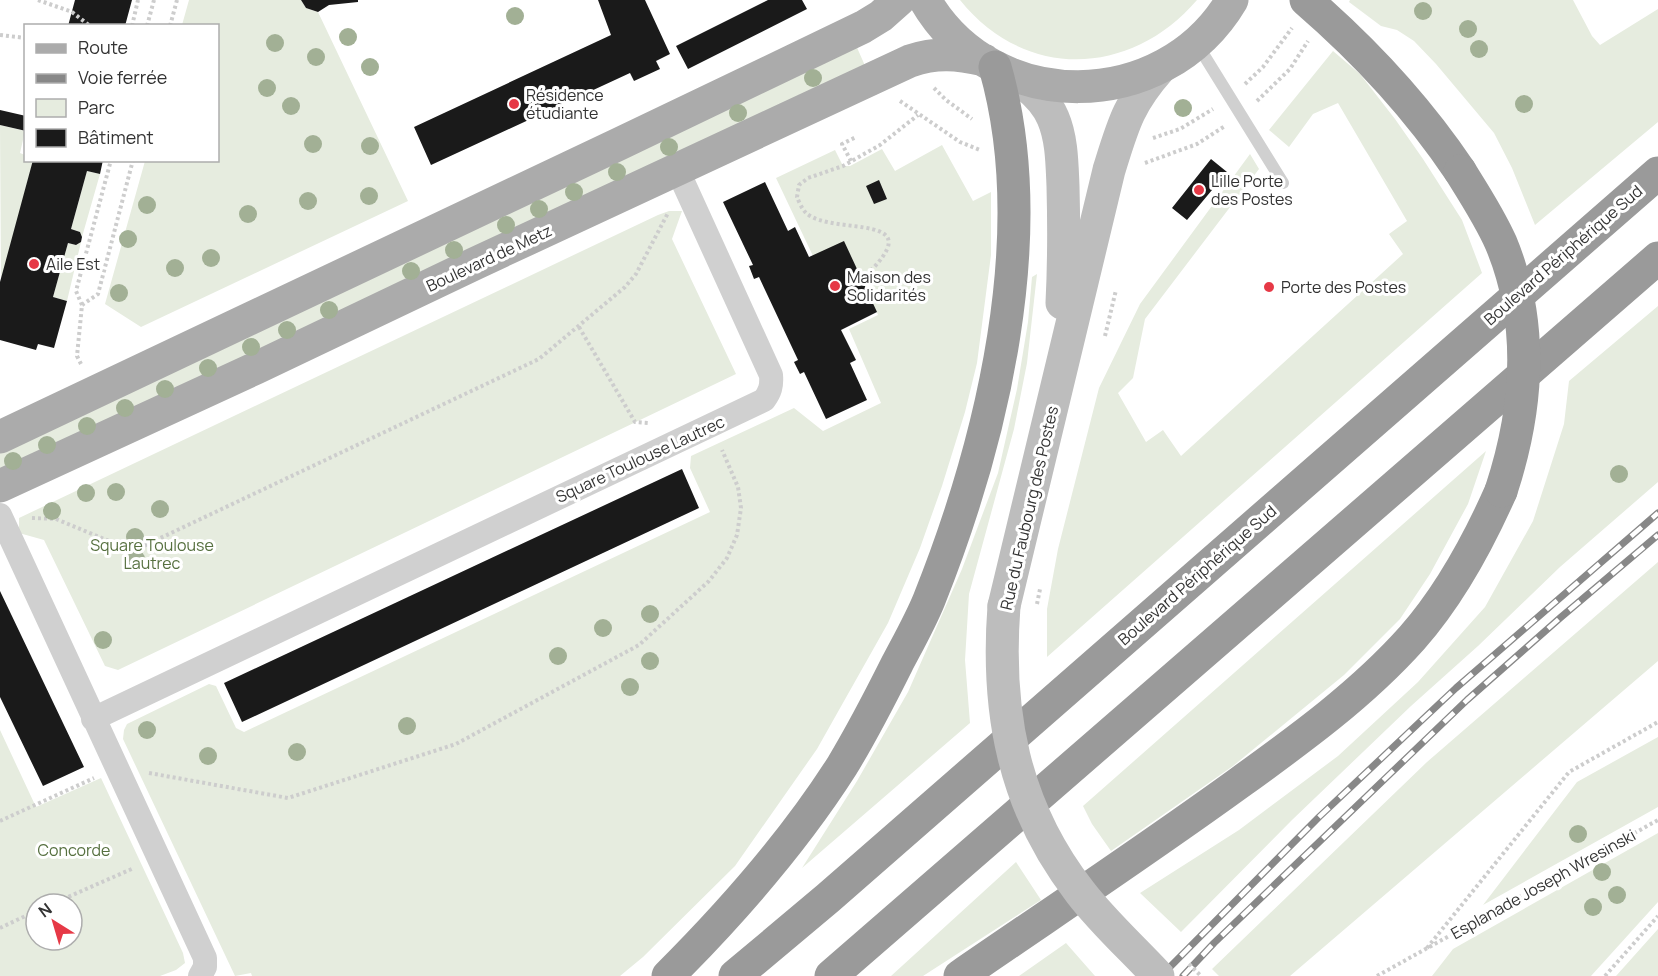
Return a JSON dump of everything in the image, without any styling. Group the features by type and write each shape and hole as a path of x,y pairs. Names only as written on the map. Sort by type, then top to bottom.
{"highway":[{"path":"960,976 1204,808 1297,741 1361,688 1413,637 1433,611 1470,555 1501,491 1522,407 1524,354 1514,280 1500,242 1460,171 1408,100 1381,71 1306,0"},
{"path":"668,976 742,898 776,857 841,767 928,603 947,551 984,425 1006,324 1015,206 1009,125 997,67"},
{"name":"Boulevard Périphérique Sud","path":"735,976 1658,173"},
{"path":"831,976 1658,258"}],"main road":[{"path":"0,437 852,32 881,16 899,0"},
{"path":"925,0 948,30 997,67"},
{"name":"Boulevard de Metz","path":"0,486 684,183 920,58 951,53 1056,86 1087,87 1132,79 1160,68 1196,43 1215,24 1232,0"},
{"name":"Rue du Faubourg des Postes","path":"997,67 1023,82 1042,101 1053,116 1059,136 1064,234 1056,388"},
{"name":"Rue du Faubourg des Postes","path":"1160,68 1135,99 1123,123 1102,196 1004,606 1002,658 1007,732 1022,785 1046,838 1079,891 1107,924 1172,969"}],"street":[{"name":"Square Toulouse Lautrec","path":"93,719 764,400 770,393 771,375 684,183"},
{"path":"1,517 93,719 159,856 202,967"}],"lane":[{"path":"1196,43 1283,183"}],"path":[{"path":"38,0 72,12 87,24"},
{"path":"132,24 138,0"},
{"path":"148,24 154,0"},
{"path":"171,24 177,0"},
{"path":"0,35 24,38"},
{"path":"892,94 918,115 960,142 988,153"},
{"path":"862,279 876,266 887,248 888,241 885,235 877,229 841,225 815,218 807,213 797,197 799,185 808,178 831,171 880,145 918,115"},
{"path":"850,161 842,144 856,138"},
{"path":"96,392 77,356 82,305 76,291 110,162"},
{"path":"82,305 98,294 132,162"},
{"path":"1,517 56,519 133,551 539,359 625,287 636,274 684,183"},
{"path":"579,327 635,422 656,423"},
{"path":"0,821 117,767 288,798 456,744 639,645 708,581 727,558 736,535 741,508 738,487 711,425"},
{"name":"Rue du Faubourg des Postes","path":"1037,606 1040,589"},
{"name":"Esplanade Joseph Wresinski","path":"1427,948 1569,772 1658,722"},
{"name":"Esplanade Joseph Wresinski","path":"1377,976 1658,820"},
{"path":"79,892 159,856"},
{"path":"1605,976 1658,916"},
{"path":"0,928 24,917"},
{"path":"1172,969 1201,976"}],"green space":[{"path":"189,0 301,0 306,8 318,12 408,201 141,327 105,304 145,162 219,162 219,24 182,24"},
{"path":"960,0 1197,0 1171,25 1141,44 1110,55 1078,59 1046,56 1015,45 986,26"},
{"path":"1350,0 1573,0 1592,36 1600,45 1658,9 1658,122 1535,225 1512,168 1494,133 1414,41 1397,30 1381,26 1349,2"},
{"path":"855,43 866,68 0,478 0,447"},
{"path":"1333,51 1360,74 1423,159 1462,220 1482,273 1047,657 1047,609 1058,549 1099,388 1140,304 1250,154 1259,169 1145,319 1133,378 1118,393 1146,442 1163,430 1181,456 1403,254 1389,234 1407,221 1338,103 1313,114 1289,147 1269,130"},
{"path":"0,125 24,131 20,153 24,155 24,162 33,162 1,282"},
{"path":"942,145 973,201 991,192 991,255 977,363 965,412 920,548 888,623 817,749 735,866 643,957 620,976 252,976 251,973 235,976 123,739 127,724 209,684 216,686 236,728 244,732 710,512 690,468 691,456 794,408 823,431 881,403 849,329 878,315 844,242 813,256 776,178 835,150 843,166 850,166 882,149 895,171"},
{"path":"87,171 100,174 82,237 80,232 71,229"},
{"name":"Square Toulouse Lautrec","path":"669,211 682,211 672,239 736,374 118,670 105,666 44,540 19,533 19,518"},
{"path":"81,242 67,301 53,297 68,243 76,245"},
{"path":"1037,274 1027,363 1014,429 969,594 965,660 970,723 802,868 857,781 908,692 962,569 998,473 1017,389 1028,322 1032,277"},
{"path":"1658,306 1658,482 1560,567 1478,646 1411,706 1292,820 1181,932 1140,893 1239,830 1338,756 1418,682 1485,607 1533,521 1564,424 1569,381"},
{"path":"1486,451 1468,504 1430,574 1400,619 1344,675 1233,766 1111,851 1092,824 1083,806"},
{"path":"1658,562 1658,661 1290,976 1219,976 1212,969 1427,762"},
{"name":"Concorde","path":"0,730 36,807 101,778 183,953 185,963 176,970 160,976 0,976"},
{"path":"1658,737 1658,807 1483,905 1577,782"},
{"path":"1658,833 1658,902 1591,976 1432,976 1453,949"},
{"path":"1016,862 1041,900 923,976 891,976"},
{"path":"1658,929 1658,976 1616,976"},
{"path":"1066,943 1095,976 1019,976"}],"building":[{"path":"75,0 132,0 126,24 69,24"},
{"path":"301,0 358,0 358,2 329,5 318,12 306,8"},
{"name":"Résidence étudiante","path":"598,0 645,0 670,54 656,61 660,69 634,81 630,73 431,165 414,127 611,35"},
{"path":"768,0 802,0 807,9 688,69 676,46"},
{"path":"0,110 24,116 24,131 0,125"},
{"name":"Lille Porte des Postes","path":"1211,159 1227,172 1187,220 1172,208"},
{"name":"Aile Est","path":"32,162 103,162 100,174 87,171 71,229 80,232 81,242 76,245 68,243 53,297 67,301 54,348 38,344 36,350 0,340 0,282"},
{"path":"879,180 887,199 874,204 866,186"},
{"path":"765,182 788,231 795,227 809,257 844,241 877,312 841,330 856,360 850,363 867,400 826,419 804,372 800,374 794,362 798,360 759,277 754,279 749,266 753,265 723,202"},
{"path":"682,469 699,508 242,722 224,683"},
{"path":"0,591 84,767 43,786 0,697"}],"railway":[{"path":"1161,976 1319,817 1456,688 1658,513"},
{"path":"1183,976 1214,943 1467,700 1658,535"}],"place":[{"name":"Résidence étudiante","path":"514,104"},
{"name":"Lille Porte des Postes","path":"1199,190"},
{"name":"Aile Est","path":"34,264"},
{"name":"Maison des Solidarités","path":"835,286"},
{"name":"Porte des Postes","path":"1269,287"}]}
